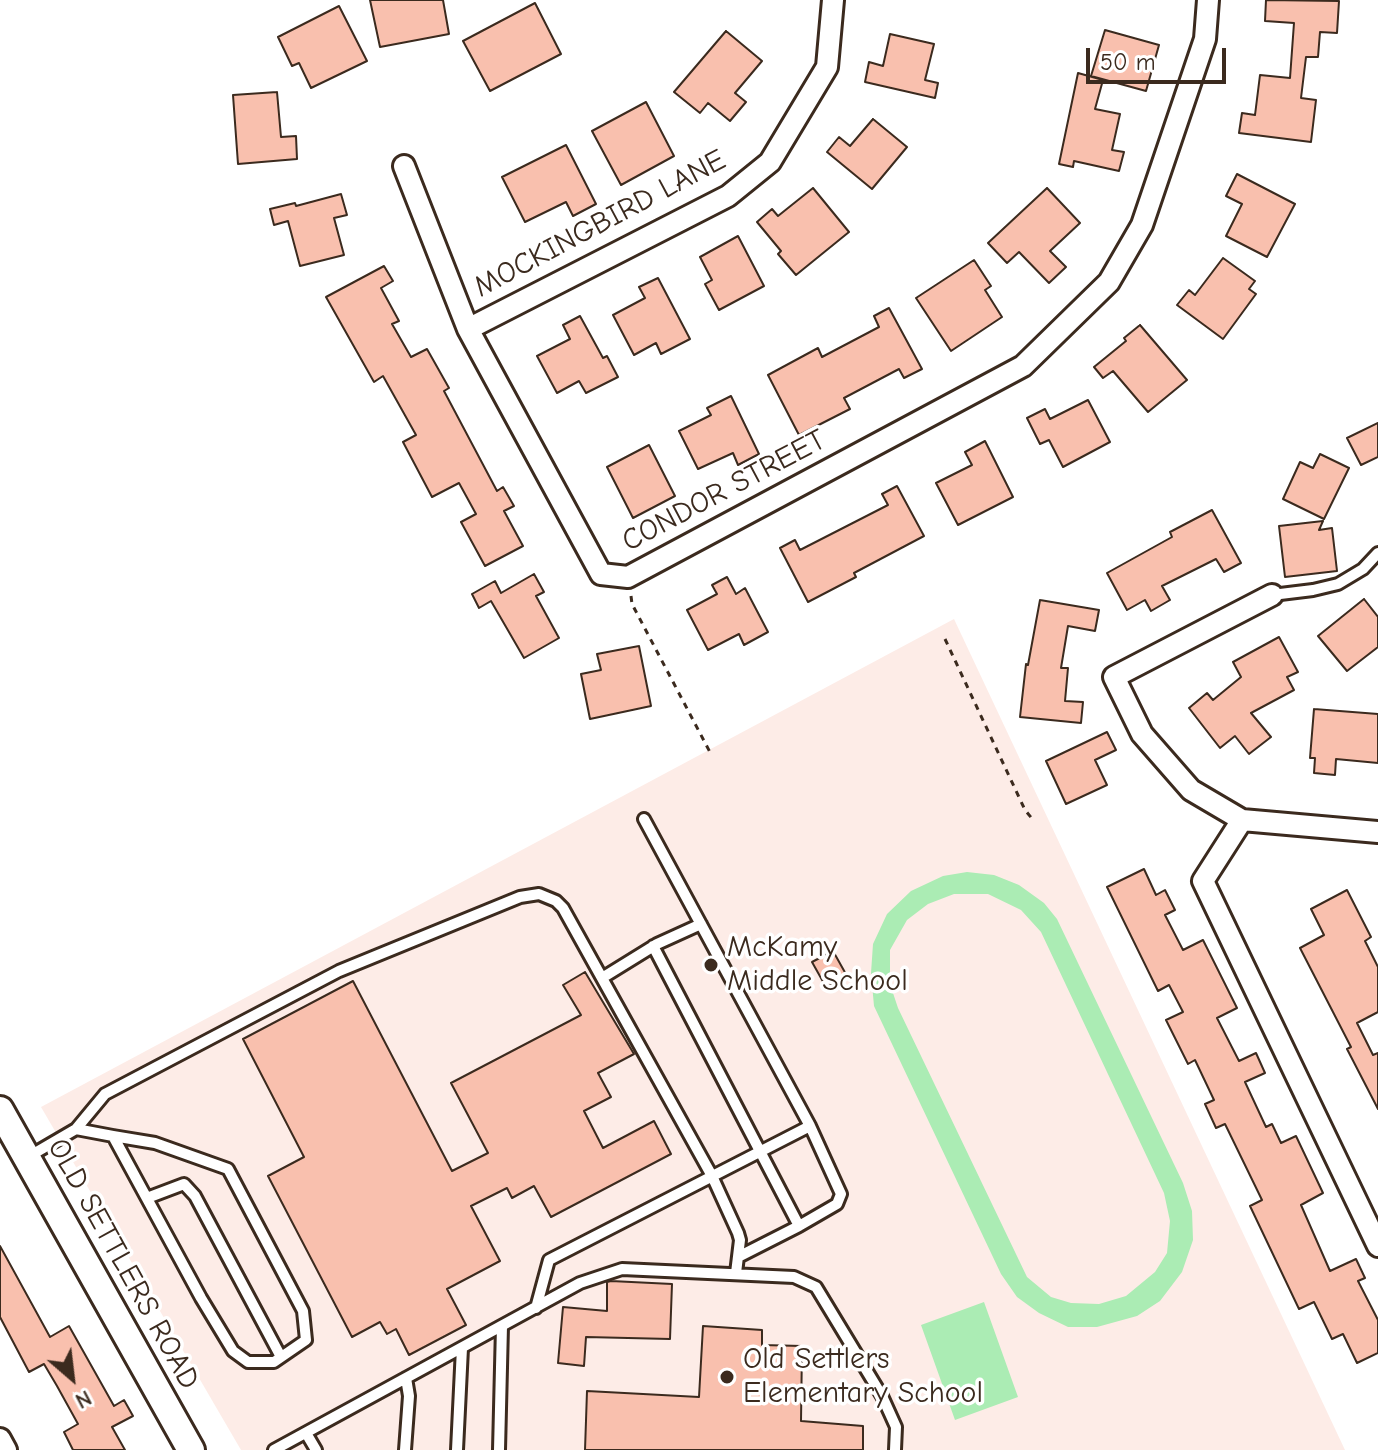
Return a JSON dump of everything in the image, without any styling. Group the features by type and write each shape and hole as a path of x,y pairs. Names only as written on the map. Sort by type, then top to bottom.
{"street":[{"name":"MOCKINGBIRD LANE","path":"468,329 728,196 770,162 827,67 833,0"},
{"name":"CONDOR STREET","path":"404,166 468,329 601,574 628,577 1023,366 1109,282 1142,225 1205,39 1208,0"},
{"path":"1272,595 1114,677 1142,734 1191,790 1242,820 1378,832"},
{"path":"1242,820 1203,881 1378,1246"},
{"name":"OLD SETTLERS ROAD","path":"0,1110 191,1450"},
{"path":"0,1439 6,1450"}],"lane":[{"path":"1272,595 1338,584 1363,569 1378,553"},
{"path":"644,819 810,1126 841,1194 837,1204 830,1209 738,1257"},
{"path":"27,1158 76,1129 105,1094 339,971 520,897 539,894 556,901 563,908 712,1176 740,1240 736,1273"},
{"path":"602,978 653,946 701,924"},
{"path":"653,946 799,1226"},
{"path":"536,1308 549,1260 810,1126"},
{"path":"76,1129 155,1143 228,1169 303,1311 306,1340 274,1362 248,1362 233,1351 113,1136"},
{"path":"147,1198 184,1184 195,1196 281,1357"},
{"path":"274,1450 580,1283 622,1269 794,1277 816,1287 882,1396 896,1427 895,1450"},
{"path":"499,1450 502,1326"},
{"path":"457,1450 462,1348"},
{"path":"405,1450 409,1396 406,1378"},
{"path":"306,1433 316,1450"}],"path":[{"path":"628,577 632,604 712,756"},
{"path":"945,639 1025,810 1034,821"}],"shaded area":[{"name":"McKamy Middle School","path":"954,619 1345,1450 241,1450 41,1107"}],"green space":[{"path":"967,872 994,875 1019,885 1044,903 1057,919 1183,1183 1192,1211 1193,1240 1182,1272 1160,1301 1137,1316 1097,1327 1068,1327 1039,1313 1017,1297 1001,1274 874,1006 871,973 873,944 887,914 911,891 943,876","holes":["954,894 988,894 1021,910 1041,932 1164,1193 1170,1221 1167,1253 1155,1272 1126,1296 1099,1304 1071,1303 1051,1297 1027,1277 898,1008 890,984 890,950 907,920 928,904"]},
{"path":"984,1302 1018,1397 955,1420 921,1325"}],"building":[{"path":"370,0 443,0 449,34 380,47"},
{"path":"1266,0 1339,1 1337,33 1320,32 1318,57 1306,57 1301,98 1316,100 1311,142 1239,133 1242,113 1255,115 1260,75 1290,78 1294,23 1265,21"},
{"path":"535,3 561,54 490,91 463,41"},
{"path":"339,6 367,61 311,88 299,63 292,66 278,37"},
{"path":"1105,30 1159,45 1146,91 1091,76"},
{"path":"726,31 762,61 735,93 746,102 730,121 708,103 700,113 674,92"},
{"path":"890,34 934,44 925,80 938,83 935,98 865,82 869,62 883,66"},
{"path":"1078,73 1103,80 1095,109 1120,114 1112,150 1124,152 1119,171 1074,161 1073,167 1059,164"},
{"path":"277,92 281,137 296,136 297,159 238,164 233,95"},
{"path":"646,102 674,156 621,185 592,131"},
{"path":"873,119 907,147 872,189 827,152 839,137 850,146"},
{"path":"566,145 596,204 573,216 566,202 525,222 502,177"},
{"path":"1237,174 1295,204 1267,257 1226,236 1242,204 1226,196"},
{"path":"813,188 849,232 796,275 757,222 772,209 778,216"},
{"path":"1047,188 1080,223 1050,251 1066,267 1049,283 1019,252 1007,263 988,243"},
{"path":"341,194 347,215 334,218 344,255 300,266 288,221 274,225 270,209 295,203 296,206"},
{"path":"738,236 764,286 719,310 705,284 712,280 700,257"},
{"path":"1223,258 1255,281 1249,289 1256,294 1223,339 1177,305 1189,290 1195,295"},
{"path":"974,260 991,286 985,290 1002,317 951,351 916,298"},
{"path":"384,266 393,281 381,288 399,321 392,324 411,357 427,349 449,388 444,391 497,491 503,487 514,506 504,511 523,546 485,566 461,522 476,514 459,483 432,497 403,442 416,435 383,376 374,382 326,297"},
{"path":"658,278 690,339 661,354 656,343 634,355 613,315 645,298 639,287"},
{"path":"889,308 922,369 904,378 899,369 844,398 850,409 799,435 768,375 818,348 822,357 879,327 874,316"},
{"path":"580,316 603,358 607,356 618,377 586,393 579,381 557,393 537,356 570,339 563,325"},
{"path":"1140,325 1187,380 1148,412 1113,371 1103,378 1094,367"},
{"path":"731,396 759,454 738,465 733,453 698,469 679,431 711,415 707,408"},
{"path":"1088,400 1110,442 1063,467 1049,440 1040,444 1027,418 1045,409 1050,419"},
{"path":"1378,423 1378,457 1361,465 1347,438"},
{"path":"985,441 1013,497 958,525 936,483 972,465 965,452"},
{"path":"649,445 675,496 633,518 607,467"},
{"path":"1320,454 1349,468 1324,519 1283,499 1300,462 1313,468"},
{"path":"897,486 924,536 854,573 856,577 808,602 780,548 795,540 800,550 888,505 882,494"},
{"path":"1212,510 1241,563 1224,572 1216,559 1162,586 1170,600 1151,611 1145,600 1127,610 1107,573 1172,537 1170,532"},
{"path":"1323,521 1319,530 1332,528 1337,571 1285,577 1279,526"},
{"path":"534,574 544,592 536,596 559,638 524,658 491,601 479,608 472,594 495,581 501,593"},
{"path":"727,577 736,594 745,588 768,632 744,645 739,634 708,650 687,610 717,594 712,585"},
{"path":"1364,599 1378,617 1378,647 1347,671 1318,636"},
{"path":"1040,600 1099,610 1095,631 1068,626 1061,668 1068,668 1065,701 1083,702 1081,723 1020,717 1026,664"},
{"path":"1279,637 1298,672 1287,677 1294,690 1251,713 1271,737 1249,754 1235,736 1220,748 1189,708 1207,693 1213,700 1241,677 1233,662"},
{"path":"639,646 651,706 590,719 581,674 601,670 597,654"},
{"path":"1314,709 1378,714 1378,763 1336,759 1335,775 1314,773 1315,758 1310,758"},
{"path":"1107,732 1116,750 1095,760 1107,785 1066,804 1046,761"},
{"path":"1144,869 1156,895 1165,890 1175,910 1165,915 1183,950 1203,940 1237,1008 1217,1018 1239,1061 1256,1053 1265,1073 1245,1082 1266,1127 1272,1124 1281,1143 1296,1136 1323,1193 1301,1205 1330,1271 1356,1259 1365,1278 1358,1281 1378,1320 1378,1353 1357,1363 1343,1334 1332,1339 1314,1302 1299,1309 1250,1206 1262,1200 1225,1124 1216,1128 1205,1104 1214,1100 1195,1060 1188,1064 1166,1020 1183,1012 1169,985 1158,991 1107,887"},
{"path":"1347,890 1371,937 1365,941 1378,967 1378,1012 1357,1023 1373,1055 1378,1053 1378,1109 1347,1049 1351,1047 1300,948 1324,935 1311,909"},
{"path":"833,951 847,976 826,987 812,962"},
{"path":"585,972 634,1054 598,1073 611,1097 584,1111 603,1148 654,1121 671,1154 551,1217 534,1186 512,1198 507,1188 471,1206 500,1261 447,1289 466,1325 409,1355 396,1329 387,1334 380,1322 352,1337 268,1176 304,1157 243,1039 353,981 452,1171 488,1153 451,1083 581,1015 563,985"},
{"path":"0,1246 50,1337 69,1326 114,1406 124,1400 133,1416 112,1427 125,1450 73,1450 64,1432 78,1424 44,1364 29,1372 0,1317"},
{"path":"607,1282 672,1284 670,1339 586,1337 584,1366 558,1363 563,1307 607,1311"},
{"path":"703,1326 762,1330 762,1345 802,1346 801,1421 863,1426 863,1450 585,1450 587,1391 699,1397"}],"place":[{"name":"McKamy Middle School","path":"711,965"},
{"name":"Old Settlers Elementary School","path":"727,1377"}]}
